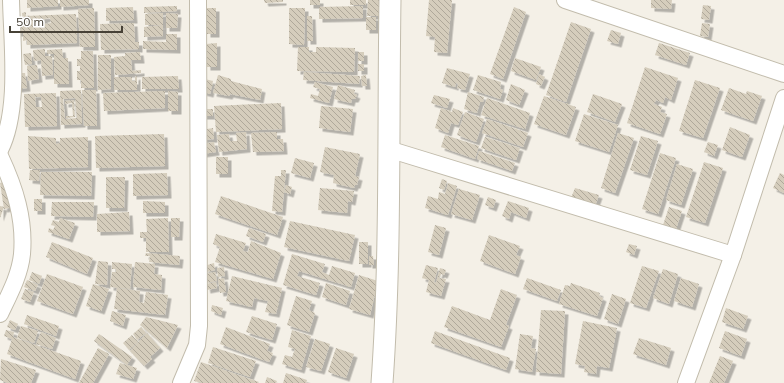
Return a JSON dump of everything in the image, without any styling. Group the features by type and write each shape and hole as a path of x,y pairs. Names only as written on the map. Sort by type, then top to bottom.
{"street":[{"path":"0,150 7,136 14,90 11,0"},
{"path":"181,383 196,345 199,326 198,0"},
{"path":"382,383 384,348 390,0"},
{"path":"565,0 589,4 784,74"},
{"path":"686,383 733,255 784,98"},
{"path":"388,149 733,255"},
{"path":"0,156 19,205 22,255 14,284 0,314"}],"building":[{"path":"27,0 58,0 58,6 27,8"},
{"path":"60,0 89,0 89,5 60,7"},
{"path":"264,0 283,0 283,2 265,3"},
{"path":"310,0 320,0 320,5 310,5"},
{"path":"350,0 366,0 366,5 350,5"},
{"path":"368,0 380,0 379,16 367,16"},
{"path":"429,0 452,0 447,53 434,52 435,37 426,36"},
{"path":"651,0 672,0 671,9 651,8"},
{"path":"703,5 711,6 709,20 701,19"},
{"path":"177,6 177,11 144,13 144,7"},
{"path":"363,6 363,18 319,19 319,7"},
{"path":"133,7 134,20 106,21 106,8"},
{"path":"514,7 526,12 503,79 490,74"},
{"path":"94,8 95,47 80,47 78,9"},
{"path":"207,8 216,8 216,34 207,34"},
{"path":"289,8 305,8 304,45 289,44"},
{"path":"26,12 26,16 76,14 77,43 27,45 27,40 23,41 23,33 14,33 14,23 23,23 22,13","holes":["50,18 51,23 45,24 44,19"]},
{"path":"163,13 163,25 145,25 145,14"},
{"path":"166,13 178,14 177,28 166,28"},
{"path":"307,16 312,16 313,41 307,41"},
{"path":"366,17 376,17 376,30 366,30"},
{"path":"571,22 591,29 566,102 546,95"},
{"path":"134,23 135,42 139,42 139,49 101,50 100,24"},
{"path":"702,23 710,24 708,37 700,36"},
{"path":"163,25 163,36 144,37 144,27"},
{"path":"611,30 621,33 618,44 607,41"},
{"path":"166,34 177,34 177,50 143,49 143,41 166,42"},
{"path":"217,43 217,67 207,67 206,44"},
{"path":"659,43 690,53 686,65 655,55"},
{"path":"298,47 309,47 309,52 316,52 316,47 355,48 354,72 297,71"},
{"path":"45,49 45,56 52,56 53,75 42,76 41,60 34,61 33,50"},
{"path":"62,49 63,58 68,58 69,84 54,84 54,54 47,54 47,50"},
{"path":"81,51 93,51 94,88 81,88 81,80 77,80 77,71 80,71 80,66 77,66 77,59 81,59"},
{"path":"140,52 141,60 131,60 132,71 141,70 141,73 115,75 114,57 125,56 125,53"},
{"path":"358,52 364,52 364,61 358,61"},
{"path":"31,53 32,64 25,65 23,54"},
{"path":"98,55 111,55 111,89 98,90"},
{"path":"515,58 541,67 536,80 511,71"},
{"path":"358,64 364,64 364,71 358,71"},
{"path":"37,65 39,79 28,81 27,66"},
{"path":"645,67 678,78 671,100 665,97 663,103 656,100 654,104 662,107 660,112 667,114 660,134 627,123"},
{"path":"447,68 470,74 465,90 457,88 458,84 456,83 455,87 442,83"},
{"path":"304,72 360,76 359,84 303,80"},
{"path":"21,73 25,73 27,88 17,89 17,81 21,81"},
{"path":"539,74 545,77 541,86 536,84"},
{"path":"218,75 231,79 231,81 262,89 260,100 230,94 229,96 213,93"},
{"path":"366,75 367,86 362,86 361,76"},
{"path":"478,75 501,82 500,89 503,90 500,99 473,90"},
{"path":"137,76 137,90 114,90 114,77 132,77 132,81 135,81 135,77"},
{"path":"178,76 179,89 142,89 142,77"},
{"path":"205,79 213,81 210,94 202,92"},
{"path":"695,80 720,88 703,138 679,131"},
{"path":"315,82 333,87 329,103 310,98 311,94 318,96 320,89 313,87"},
{"path":"511,84 525,90 519,105 506,100"},
{"path":"338,85 355,90 354,94 357,95 355,99 352,99 351,103 334,99"},
{"path":"729,88 746,94 747,91 762,96 753,121 721,110"},
{"path":"81,90 82,124 61,125 60,91","holes":["75,98 77,118 65,119 63,99"]},
{"path":"82,90 96,90 97,126 84,126"},
{"path":"165,91 165,108 104,111 103,93"},
{"path":"168,91 178,92 178,111 168,111"},
{"path":"468,92 484,97 483,102 480,102 477,113 464,109"},
{"path":"56,93 57,126 25,127 24,94","holes":["35,97 41,97 42,107 36,107"]},
{"path":"593,94 622,104 615,122 587,112"},
{"path":"434,95 450,99 447,108 431,103"},
{"path":"544,96 576,107 566,135 534,124"},
{"path":"487,98 530,113 525,129 481,115"},
{"path":"74,100 75,117 66,118 66,116 73,116 72,103 65,104 65,101"},
{"path":"281,103 282,129 216,132 214,106"},
{"path":"321,106 353,109 350,132 319,128"},
{"path":"441,108 452,112 453,108 463,112 458,125 451,123 448,133 435,128"},
{"path":"203,109 213,109 213,116 203,116"},
{"path":"465,112 484,119 476,142 457,135"},
{"path":"584,114 618,125 609,152 575,141"},
{"path":"487,119 528,133 523,147 482,133"},
{"path":"730,127 750,135 742,157 722,150"},
{"path":"213,128 214,139 202,140 201,130"},
{"path":"246,132 247,149 219,152 217,135 229,134 230,141 237,141 236,133"},
{"path":"277,132 277,139 283,139 284,151 253,152 251,133"},
{"path":"618,133 634,138 615,193 601,188"},
{"path":"164,134 165,166 96,168 95,136"},
{"path":"445,135 479,146 475,159 441,147"},
{"path":"28,136 56,138 56,144 60,143 60,138 88,137 88,167 29,169"},
{"path":"641,136 658,141 647,175 630,170"},
{"path":"485,137 520,148 516,160 481,148"},
{"path":"214,142 216,152 202,154 201,144"},
{"path":"708,142 718,145 714,156 704,152"},
{"path":"325,147 360,154 355,176 359,177 357,185 355,185 354,188 333,183 334,175 320,172"},
{"path":"479,151 515,163 512,171 477,159"},
{"path":"660,153 676,158 658,214 642,209"},
{"path":"216,157 228,157 228,174 216,174"},
{"path":"295,158 314,163 310,178 291,173"},
{"path":"704,162 723,168 705,223 686,217"},
{"path":"677,164 693,169 681,205 666,200"},
{"path":"30,170 40,170 39,181 29,180"},
{"path":"281,170 286,170 282,212 272,211 275,176 281,176"},
{"path":"41,172 92,172 91,196 40,195"},
{"path":"167,173 168,195 133,196 133,174"},
{"path":"780,173 784,175 784,193 773,188"},
{"path":"106,177 125,177 124,208 106,208"},
{"path":"442,179 447,181 444,190 439,188"},
{"path":"7,181 13,207 4,209 0,183"},
{"path":"448,183 457,186 448,215 425,208 428,196 438,199 439,192 445,194"},
{"path":"286,185 292,187 290,194 284,192"},
{"path":"320,188 354,191 352,202 348,201 347,213 318,210"},
{"path":"575,188 599,195 595,206 571,198"},
{"path":"459,189 480,195 472,220 451,214"},
{"path":"221,196 283,217 277,235 215,214"},
{"path":"488,197 496,200 493,208 485,205"},
{"path":"34,199 42,199 42,211 34,211"},
{"path":"143,201 165,202 165,213 143,213"},
{"path":"508,201 529,208 526,218 511,212 509,219 502,216"},
{"path":"52,202 94,202 93,217 51,216"},
{"path":"0,206 4,207 0,218"},
{"path":"669,207 682,211 676,229 663,225"},
{"path":"129,212 130,231 97,232 97,214"},
{"path":"60,218 75,223 69,239 48,232 49,228 53,230 55,226 51,225 53,220 59,222"},
{"path":"168,218 169,252 146,252 146,238 140,238 140,232 147,232 146,219"},
{"path":"171,218 180,218 179,237 171,237"},
{"path":"290,221 355,235 349,261 284,247"},
{"path":"435,225 446,228 439,255 428,252"},
{"path":"249,228 266,234 263,242 246,236"},
{"path":"216,234 246,243 243,251 248,252 251,241 281,253 273,279 215,262 220,247 213,244"},
{"path":"489,235 520,246 516,255 521,257 515,274 480,261"},
{"path":"52,242 93,258 87,274 46,257"},
{"path":"359,242 368,242 368,264 359,264"},
{"path":"629,244 637,246 634,255 626,252"},
{"path":"146,253 180,256 179,265 149,262 150,256 145,256"},
{"path":"292,254 325,264 322,272 329,275 332,266 355,273 351,287 299,271 297,276 320,283 316,295 283,285"},
{"path":"369,256 373,256 374,265 369,265"},
{"path":"98,261 108,262 107,285 95,284"},
{"path":"112,262 132,264 130,289 110,287 112,272 116,272 116,269 112,269"},
{"path":"135,262 155,264 154,274 162,275 161,290 133,287"},
{"path":"214,263 215,270 206,272 204,266"},
{"path":"426,265 438,268 434,282 436,283 440,268 446,270 444,275 441,274 439,278 446,279 441,296 426,292 429,280 422,278"},
{"path":"642,266 659,271 646,308 630,303"},
{"path":"224,267 225,276 218,277 217,268"},
{"path":"663,269 678,274 669,304 653,298"},
{"path":"32,272 42,276 39,284 29,280"},
{"path":"215,272 217,281 206,283 204,274"},
{"path":"47,274 83,287 73,314 37,301"},
{"path":"359,275 378,281 370,315 349,309"},
{"path":"232,276 282,288 276,314 265,312 268,301 254,298 252,307 226,301"},
{"path":"224,278 226,292 220,293 218,279"},
{"path":"527,278 561,290 557,301 523,289"},
{"path":"681,278 699,284 692,307 674,301"},
{"path":"27,280 38,285 35,291 24,287"},
{"path":"216,282 217,288 207,290 206,284"},
{"path":"326,283 350,291 346,305 322,297"},
{"path":"571,283 600,293 599,296 603,298 597,316 559,304 565,285 570,286"},
{"path":"93,284 109,289 101,311 86,306"},
{"path":"117,288 140,291 139,302 144,303 146,292 168,295 165,315 114,309"},
{"path":"25,289 34,292 30,302 21,299"},
{"path":"501,289 517,295 506,325 509,326 501,347 444,327 452,306 490,320"},
{"path":"612,294 626,299 618,324 604,319"},
{"path":"296,296 312,301 309,310 315,313 309,332 287,325"},
{"path":"212,305 223,308 221,315 211,311"},
{"path":"726,308 748,316 743,329 722,322"},
{"path":"541,310 565,311 561,374 536,372"},
{"path":"112,311 126,315 123,326 110,321"},
{"path":"27,315 59,326 56,336 24,324"},
{"path":"252,316 277,324 272,340 246,332"},
{"path":"146,317 178,325 167,348 140,325"},
{"path":"10,320 18,324 15,330 7,327"},
{"path":"583,321 617,328 609,368 597,366 596,374 584,372 585,366 575,364"},
{"path":"21,326 38,331 34,343 17,338"},
{"path":"141,327 146,333 137,340 133,334"},
{"path":"226,327 270,344 267,351 273,353 269,362 220,344"},
{"path":"6,330 14,332 13,337 81,361 75,379 7,354 12,339 4,336"},
{"path":"292,330 311,336 301,370 282,364 285,355 292,357 295,349 288,347"},
{"path":"435,331 510,358 506,370 431,343"},
{"path":"725,331 747,339 741,356 719,348"},
{"path":"41,332 56,338 52,349 36,344"},
{"path":"147,333 160,348 150,357 152,359 144,366 130,351"},
{"path":"99,334 132,357 127,365 94,341"},
{"path":"520,334 533,336 531,348 536,349 532,372 515,369"},
{"path":"132,335 138,342 129,350 123,343"},
{"path":"639,338 671,348 666,365 633,354"},
{"path":"315,339 330,344 321,371 306,367"},
{"path":"213,347 256,361 250,377 208,363"},
{"path":"98,348 109,354 93,383 79,383"},
{"path":"336,348 354,354 346,378 328,372"},
{"path":"720,356 733,361 724,383 709,383"},
{"path":"1,359 36,370 31,383 8,383 0,380"},
{"path":"201,362 259,382 202,383 194,381"},
{"path":"120,363 137,368 133,379 116,374"},
{"path":"286,373 307,380 306,383 283,383"},
{"path":"267,377 277,381 276,383 265,383"}]}
